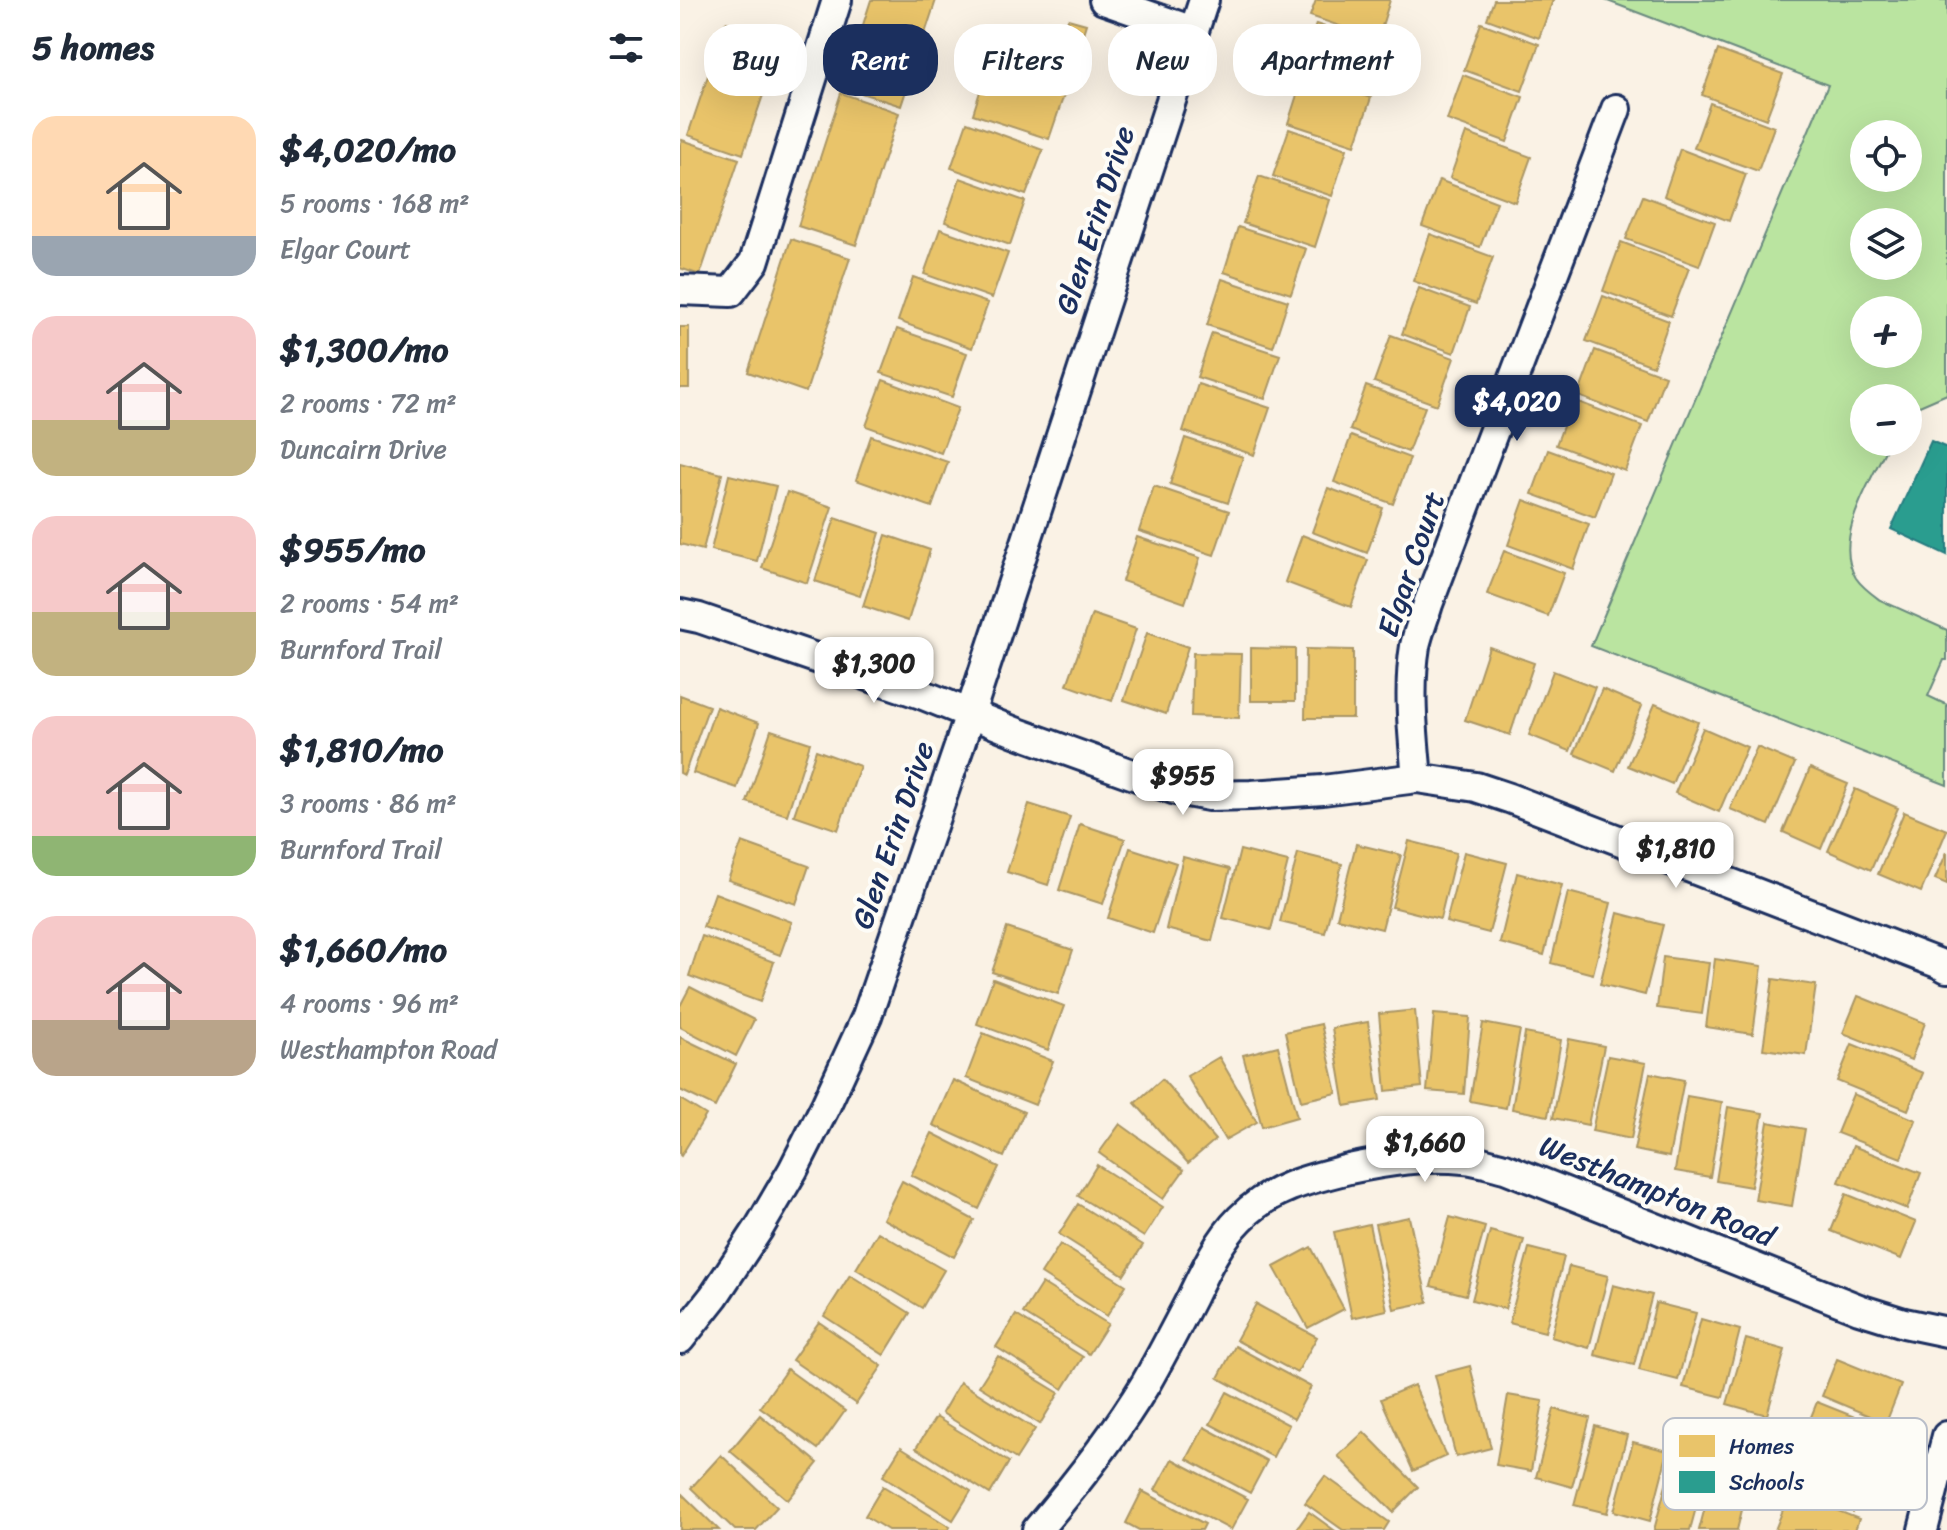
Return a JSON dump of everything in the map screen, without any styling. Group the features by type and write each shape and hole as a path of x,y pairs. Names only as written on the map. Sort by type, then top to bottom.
{"street":[{"path":"680,290 731,292 754,262 837,0"},
{"path":"1104,0 1173,24"},
{"name":"Glen Erin Drive","path":"1195,24 1204,0"},
{"name":"Glen Erin Drive","path":"680,1339 714,1296 793,1170 867,1016 1172,96"},
{"name":"Elgar Court","path":"1417,778 1412,679 1416,644 1428,604 1616,109"},
{"path":"680,614 894,685 1176,790 1209,796 1251,795 1417,778 1476,787 1947,968"},
{"name":"Westhampton Road","path":"1037,1530 1143,1388 1210,1262 1238,1221 1263,1199 1286,1187 1391,1160 1466,1159 1505,1168 1859,1309 1947,1332"},
{"path":"1923,1530 1947,1436"}],"green space":[{"path":"1605,0 1947,0 1947,394 1922,405 1922,384 1850,384 1850,456 1882,456 1856,511 1848,546 1856,578 1867,590 1880,600 1947,630 1947,660 1944,660 1928,696 1947,705 1947,785 1591,646 1828,85"}],"building: Homes":[{"path":"871,0 936,0 928,24 863,24"},
{"path":"1316,0 1390,0 1383,24 1334,24 1310,16"},
{"path":"1494,0 1553,0 1539,38 1487,19"},
{"path":"1068,19 1086,24 1067,24"},
{"path":"1481,23 1539,44 1522,91 1464,70"},
{"path":"1718,50 1783,74 1766,119 1702,95"},
{"path":"1463,75 1523,97 1507,142 1447,120"},
{"path":"704,87 704,96 763,96 743,154 688,135"},
{"path":"840,96 850,96 899,113 856,245 798,226"},
{"path":"870,96 904,96 901,106"},
{"path":"979,96 1064,96 1049,139 973,114"},
{"path":"1297,96 1371,98 1355,145 1288,123"},
{"path":"1710,103 1774,127 1758,171 1694,148"},
{"path":"967,122 1043,150 1026,195 951,168"},
{"path":"1289,129 1347,149 1332,196 1273,176"},
{"path":"1466,133 1531,157 1515,202 1450,178"},
{"path":"682,140 739,159 700,275 680,268"},
{"path":"1680,149 1746,174 1729,221 1664,196"},
{"path":"1259,176 1330,200 1315,247 1243,223"},
{"path":"960,178 1025,201 1010,245 945,222"},
{"path":"1439,180 1497,202 1480,247 1422,226"},
{"path":"1643,196 1715,222 1699,266 1626,239"},
{"path":"1238,227 1306,249 1291,294 1224,272"},
{"path":"940,229 1008,253 992,298 924,274"},
{"path":"1430,234 1493,257 1476,304 1413,281"},
{"path":"791,239 850,258 806,392 748,372"},
{"path":"1621,242 1689,268 1671,316 1603,291"},
{"path":"913,277 988,303 972,348 898,321"},
{"path":"1222,279 1288,301 1273,347 1207,325"},
{"path":"1419,288 1470,307 1454,353 1402,334"},
{"path":"1603,296 1669,321 1653,366 1586,341"},
{"path":"680,327 689,327 689,388 680,388"},
{"path":"897,329 967,353 952,397 881,373"},
{"path":"1212,333 1280,355 1265,399 1197,377"},
{"path":"1391,335 1454,358 1437,405 1374,382"},
{"path":"1595,350 1665,376 1648,422 1578,396"},
{"path":"883,380 958,408 941,453 866,426"},
{"path":"1198,384 1270,408 1254,455 1183,431"},
{"path":"1366,386 1425,407 1408,452 1350,430"},
{"path":"1573,400 1642,426 1625,471 1556,445"},
{"path":"871,436 948,462 932,507 856,480"},
{"path":"1351,436 1410,458 1393,504 1334,482"},
{"path":"1185,438 1243,457 1228,503 1170,484"},
{"path":"1548,450 1611,473 1595,517 1532,494"},
{"path":"680,463 722,474 703,550 680,544"},
{"path":"729,475 776,486 757,561 711,550"},
{"path":"1154,486 1229,511 1214,555 1139,531"},
{"path":"1328,488 1383,508 1367,553 1312,532"},
{"path":"787,492 832,507 807,583 762,568"},
{"path":"1524,500 1589,524 1573,569 1508,545"},
{"path":"835,518 880,533 860,596 815,581"},
{"path":"886,535 930,550 908,621 863,606"},
{"path":"1302,535 1368,560 1351,607 1285,582"},
{"path":"1137,537 1200,558 1185,603 1122,581"},
{"path":"1504,551 1564,573 1548,616 1487,594"},
{"path":"1092,614 1136,629 1112,701 1067,685"},
{"path":"1147,633 1188,647 1166,714 1124,700"},
{"path":"1489,647 1534,663 1510,735 1465,720"},
{"path":"1251,648 1295,649 1295,701 1251,701"},
{"path":"1306,649 1353,650 1353,718 1305,718"},
{"path":"1193,653 1241,654 1239,718 1191,716"},
{"path":"1553,671 1595,687 1570,751 1529,735"},
{"path":"1602,689 1642,706 1615,771 1574,754"},
{"path":"680,695 709,706 684,775 680,773"},
{"path":"1655,704 1698,722 1672,784 1628,766"},
{"path":"716,707 759,723 737,788 693,773"},
{"path":"1703,728 1747,747 1719,812 1675,793"},
{"path":"771,730 810,743 787,815 747,802"},
{"path":"1757,747 1795,763 1769,825 1730,809"},
{"path":"816,750 860,766 838,830 794,815"},
{"path":"1810,768 1848,784 1821,849 1783,832"},
{"path":"1855,789 1898,808 1871,870 1828,851"},
{"path":"1029,804 1070,817 1048,885 1007,872"},
{"path":"1904,812 1947,830 1921,892 1878,874"},
{"path":"1080,824 1125,839 1103,904 1059,890"},
{"path":"1409,841 1456,853 1440,919 1392,907"},
{"path":"742,842 809,866 796,904 728,880"},
{"path":"1356,844 1401,855 1382,929 1337,918"},
{"path":"1130,848 1176,863 1153,933 1108,918"},
{"path":"1240,850 1288,862 1271,930 1223,918"},
{"path":"1464,852 1507,863 1489,933 1446,922"},
{"path":"1947,852 1947,884 1935,879"},
{"path":"1298,853 1342,864 1325,933 1280,922"},
{"path":"1183,857 1230,869 1212,941 1166,929"},
{"path":"1517,873 1562,885 1544,955 1500,943"},
{"path":"1568,892 1611,903 1593,974 1551,963"},
{"path":"715,893 792,922 780,955 703,927"},
{"path":"1618,913 1663,925 1645,995 1600,984"},
{"path":"1007,928 1073,950 1058,994 992,972"},
{"path":"702,936 774,962 760,1002 689,976"},
{"path":"1663,957 1709,963 1702,1014 1657,1008"},
{"path":"1715,959 1762,966 1753,1034 1706,1027"},
{"path":"993,979 1064,1006 1048,1050 977,1024"},
{"path":"1773,979 1816,985 1806,1055 1763,1049"},
{"path":"690,987 754,1020 736,1056 680,1027 680,1006"},
{"path":"1858,996 1925,1023 1911,1060 1843,1033"},
{"path":"1415,1010 1422,1087 1386,1091 1379,1014"},
{"path":"1434,1014 1470,1017 1464,1094 1427,1091"},
{"path":"1368,1022 1380,1100 1345,1106 1332,1028"},
{"path":"1483,1023 1520,1030 1506,1108 1470,1101"},
{"path":"1321,1024 1337,1093 1301,1101 1285,1032"},
{"path":"983,1033 1053,1061 1035,1105 966,1078"},
{"path":"1525,1033 1561,1040 1548,1116 1512,1109"},
{"path":"680,1037 736,1064 715,1107 680,1090"},
{"path":"1569,1039 1604,1046 1588,1125 1553,1118"},
{"path":"1852,1044 1923,1073 1908,1110 1837,1081"},
{"path":"1278,1046 1297,1117 1262,1127 1243,1055"},
{"path":"1608,1056 1646,1063 1631,1139 1592,1131"},
{"path":"1219,1057 1257,1122 1225,1140 1187,1076"},
{"path":"1650,1073 1684,1080 1669,1157 1634,1150"},
{"path":"1162,1079 1215,1140 1188,1163 1135,1103"},
{"path":"953,1080 1024,1112 1004,1157 933,1125"},
{"path":"1853,1094 1916,1120 1901,1158 1837,1133"},
{"path":"1687,1096 1722,1102 1710,1177 1675,1171"},
{"path":"680,1099 706,1115 681,1156 680,1155"},
{"path":"1728,1107 1763,1113 1751,1187 1716,1181"},
{"path":"1768,1122 1805,1129 1792,1206 1755,1200"},
{"path":"1120,1124 1184,1170 1163,1199 1099,1153"},
{"path":"932,1133 999,1167 979,1209 911,1175"},
{"path":"1853,1146 1921,1173 1907,1209 1839,1182"},
{"path":"1097,1165 1163,1207 1144,1237 1078,1196"},
{"path":"902,1181 974,1220 954,1257 883,1219"},
{"path":"1846,1194 1916,1222 1901,1259 1831,1231"},
{"path":"1078,1204 1143,1245 1124,1275 1059,1234"},
{"path":"1409,1217 1428,1302 1394,1309 1375,1224"},
{"path":"1450,1217 1485,1227 1466,1295 1431,1286"},
{"path":"1369,1224 1387,1310 1352,1318 1334,1232"},
{"path":"1490,1231 1524,1240 1505,1309 1472,1300"},
{"path":"878,1232 944,1270 922,1308 856,1269"},
{"path":"1060,1244 1126,1285 1107,1316 1041,1274"},
{"path":"1311,1247 1344,1309 1308,1328 1274,1267"},
{"path":"1529,1248 1564,1257 1545,1332 1509,1323"},
{"path":"1569,1266 1608,1276 1589,1348 1551,1337"},
{"path":"850,1275 910,1313 884,1355 824,1316"},
{"path":"1042,1283 1108,1324 1089,1354 1023,1313"},
{"path":"1613,1285 1652,1295 1634,1365 1595,1355"},
{"path":"1656,1303 1696,1313 1678,1380 1639,1370"},
{"path":"1256,1304 1317,1337 1297,1373 1236,1340"},
{"path":"1016,1315 1083,1357 1063,1389 996,1347"},
{"path":"1701,1319 1740,1330 1723,1397 1683,1387"},
{"path":"819,1322 882,1366 856,1404 792,1360"},
{"path":"1746,1339 1785,1350 1767,1415 1727,1404"},
{"path":"1235,1346 1311,1387 1294,1419 1218,1378"},
{"path":"998,1356 1059,1393 1040,1424 979,1386"},
{"path":"1837,1359 1901,1385 1888,1418 1874,1418 1822,1396"},
{"path":"1470,1366 1491,1448 1456,1457 1435,1375"},
{"path":"787,1369 845,1411 818,1449 760,1407"},
{"path":"960,1382 1035,1429 1016,1459 942,1413"},
{"path":"1414,1385 1446,1456 1413,1471 1381,1399"},
{"path":"1227,1392 1289,1425 1273,1457 1210,1424"},
{"path":"1508,1395 1543,1401 1531,1471 1496,1465"},
{"path":"1817,1402 1857,1418 1811,1418"},
{"path":"1554,1409 1590,1418 1572,1487 1536,1477"},
{"path":"760,1415 818,1463 788,1500 730,1451"},
{"path":"936,1417 1009,1462 990,1494 916,1448"},
{"path":"1595,1426 1627,1435 1607,1513 1574,1505"},
{"path":"1204,1427 1267,1461 1250,1493 1187,1459"},
{"path":"1364,1432 1418,1487 1393,1512 1338,1456"},
{"path":"1633,1442 1663,1450 1663,1470 1650,1521 1614,1511"},
{"path":"901,1447 971,1491 953,1520 883,1476"},
{"path":"721,1455 777,1507 756,1530 735,1530 691,1488"},
{"path":"1172,1459 1248,1499 1231,1530 1155,1490"},
{"path":"1325,1476 1389,1522 1384,1530 1343,1530 1305,1503"},
{"path":"883,1486 950,1527 948,1530 888,1530 865,1516"},
{"path":"1142,1491 1205,1524 1202,1530 1139,1530 1126,1523"},
{"path":"681,1493 719,1530 680,1530"},
{"path":"1663,1496 1663,1510 1695,1510 1690,1530 1654,1530"},
{"path":"1704,1510 1742,1510 1737,1530 1699,1530"},
{"path":"1783,1510 1836,1510 1859,1519 1855,1530 1775,1530"},
{"path":"1309,1512 1334,1530 1296,1530"}],"building: Schools":[{"path":"1931,441 1947,448 1947,555 1891,529"}]}
